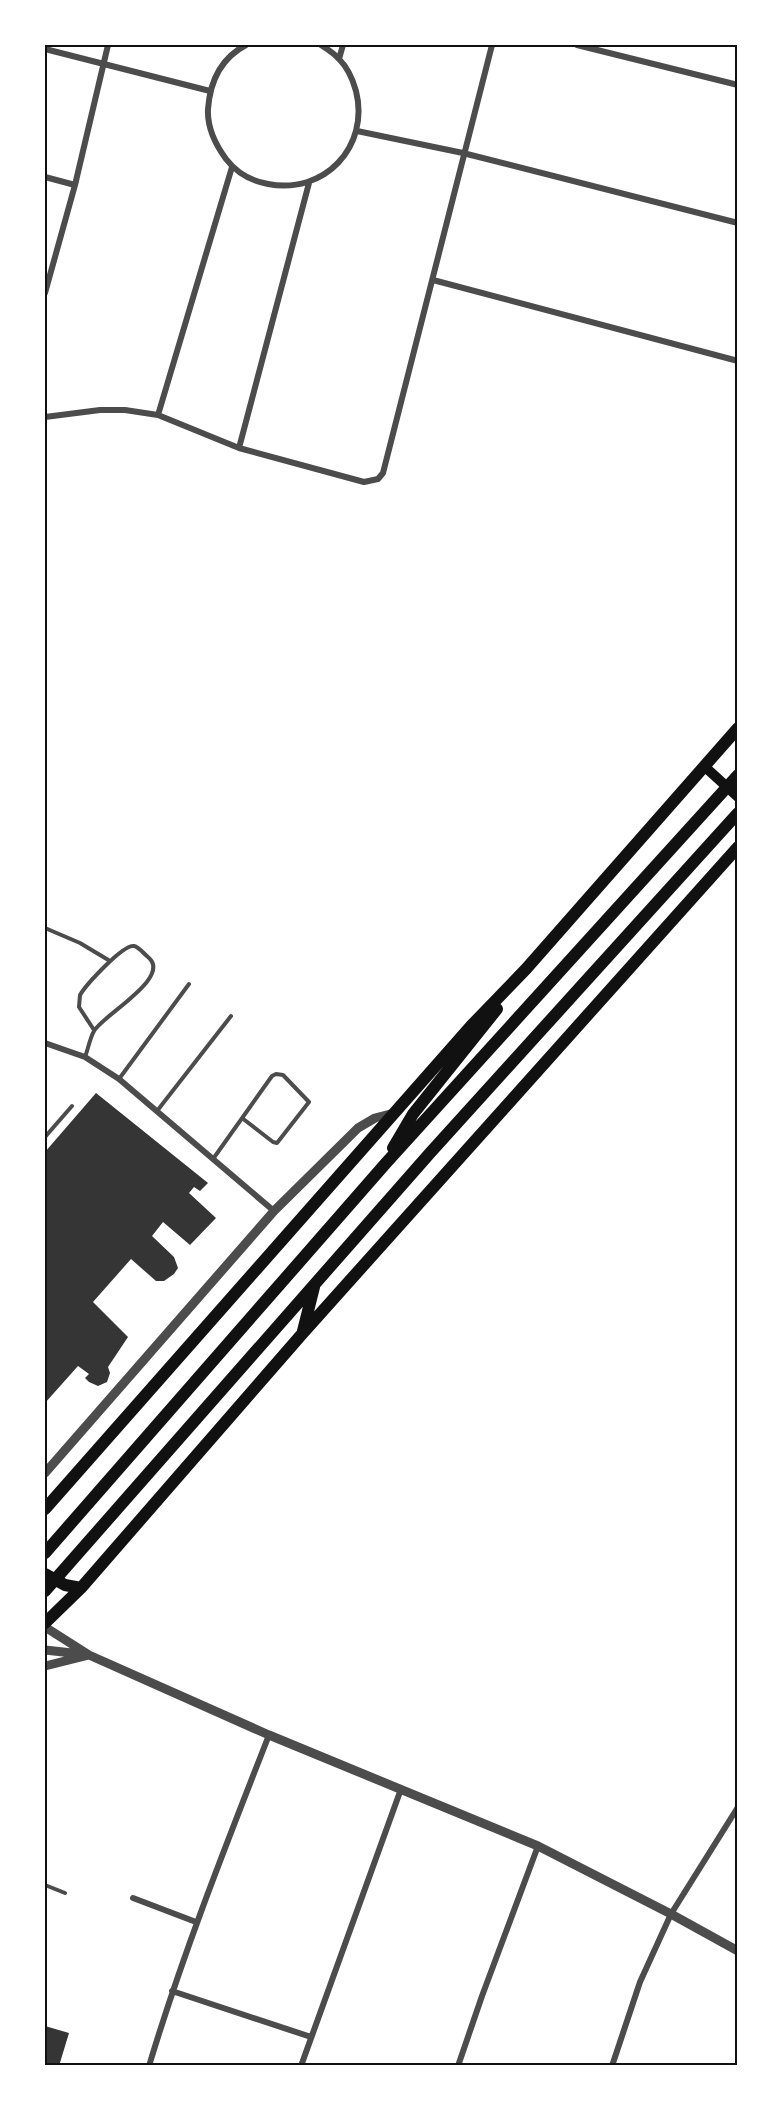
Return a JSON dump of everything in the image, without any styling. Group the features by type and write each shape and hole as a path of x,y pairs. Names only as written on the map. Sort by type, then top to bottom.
{"highway":[{"path":"45,1509 471,1026 526,969 738,728"},
{"path":"45,1553 386,1163 738,775"},
{"path":"45,1590 430,1153 738,813"},
{"path":"45,1625 81,1588 302,1334 738,848"},
{"path":"386,1163 413,1114 509,994 526,969"},
{"path":"302,1334 315,1283"},
{"path":"45,1574 65,1585 81,1588"}],"main road":[{"path":"704,766 738,797"}],"street":[{"path":"45,293 75,185 108,45"},
{"path":"246,45 237,50 219,68 210,92 208,119 215,145 232,167 255,182 282,187 309,183 330,171 347,153 357,131 359,105 353,81 339,59 321,45"},
{"path":"339,59 343,45"},
{"path":"45,417 108,410 124,410 158,416 239,448 364,482 378,479 382,473 433,279 492,45"},
{"path":"578,45 738,85"},
{"path":"45,49 210,92"},
{"path":"357,131 463,153 738,223"},
{"path":"158,416 232,167"},
{"path":"45,177 75,185"},
{"path":"239,448 309,183"},
{"path":"433,279 738,361"},
{"path":"45,1043 85,1057 119,1079 274,1211"},
{"path":"45,1473 274,1211 358,1128 375,1118 396,1112"},
{"path":"45,1625 89,1655 269,1735 538,1846 738,1951"},
{"path":"45,1650 89,1655"},
{"path":"45,1666 89,1655"},
{"path":"149,2066 196,1922 269,1735"},
{"path":"301,2066 401,1789"},
{"path":"612,2066 640,1982 671,1914 738,1807"},
{"path":"458,2066 538,1846"},
{"path":"133,1898 196,1922"},
{"path":"172,1991 311,2037"}],"lane":[{"path":"45,928 80,943 110,961"},
{"path":"85,1057 94,1030 139,991 153,974 155,969 153,960 131,945 110,961 80,994 79,1007 94,1030"},
{"path":"119,1079 189,984"},
{"path":"157,1112 231,1016"},
{"path":"213,1159 242,1118 272,1076 283,1075 309,1102 277,1143 242,1118"},
{"path":"45,1137 72,1106"},
{"path":"45,1885 65,1893"}],"building":[{"path":"96,1093 208,1183 200,1191 194,1187 189,1193 216,1218 190,1245 163,1222 152,1236 174,1257 178,1268 174,1274 164,1281 156,1281 131,1259 93,1302 128,1337 108,1367 110,1373 107,1382 98,1386 89,1382 85,1378 89,1374 78,1366 45,1403 45,1152"},
{"path":"45,2026 69,2033 59,2066 45,2066"}]}
